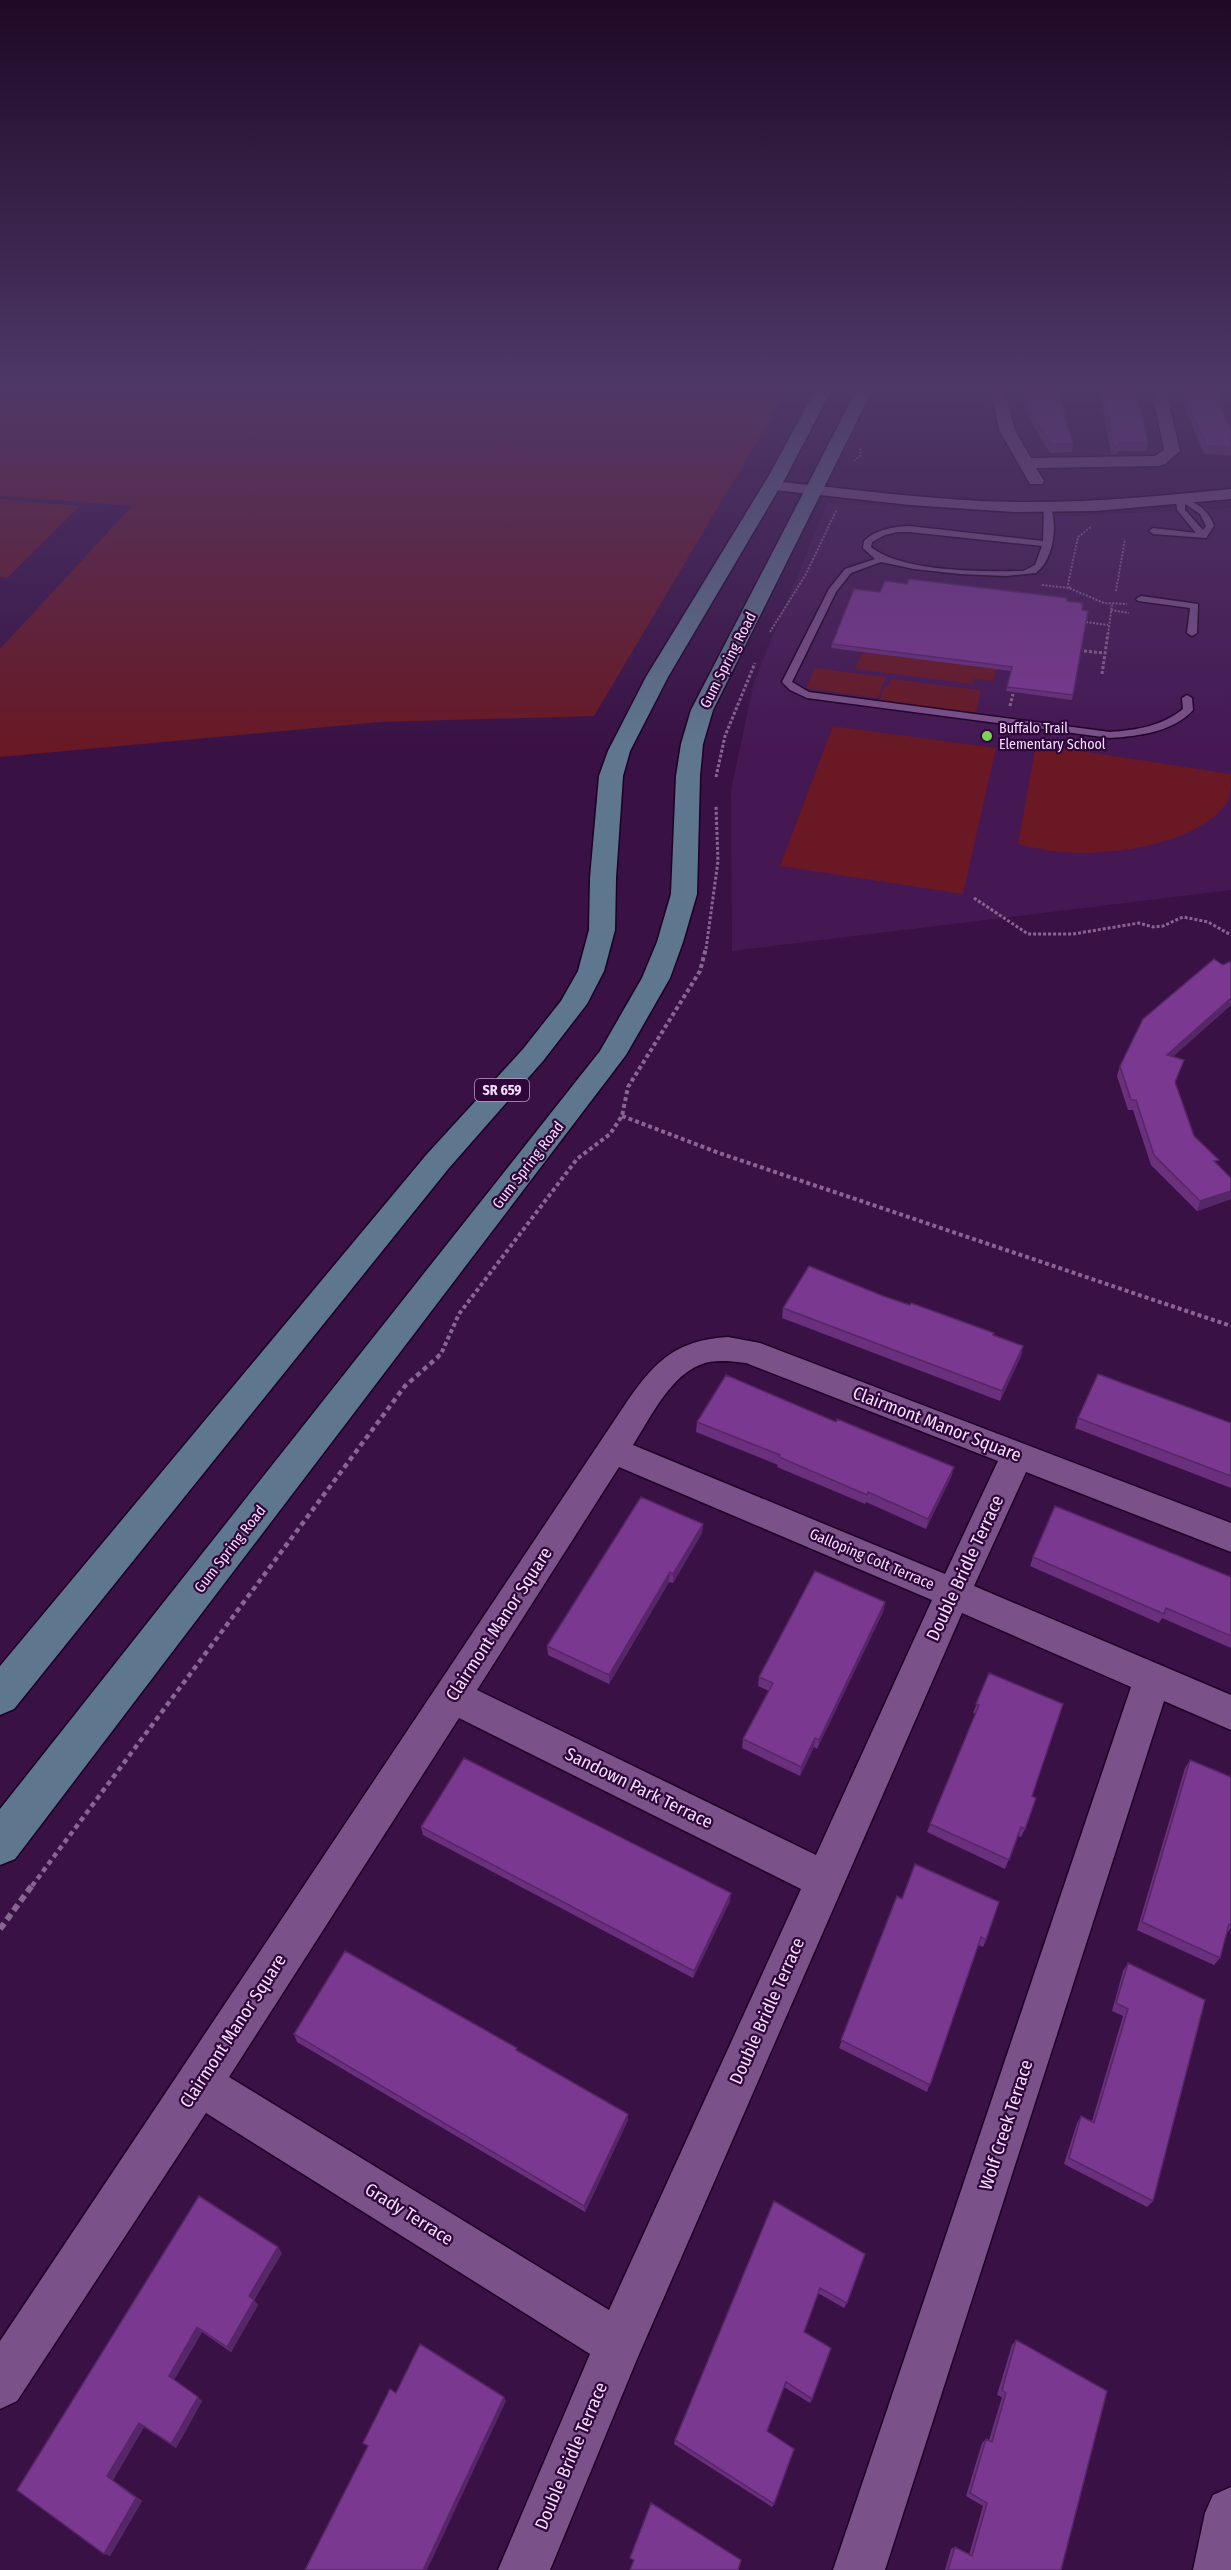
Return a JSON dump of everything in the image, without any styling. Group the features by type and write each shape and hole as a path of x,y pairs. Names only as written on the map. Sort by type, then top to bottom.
{"main road":[{"name":"SR 659","path":"0,1696 430,1170 533,1055 573,1004 591,971 602,930 603,878 610,786 619,751 657,677 756,511"},
{"name":"Gum Spring Road","path":"0,1844 612,1055 656,978 670,942 684,894 687,776 692,744 702,710 803,511"}],"street":[{"name":"Clairmont Manor Square","path":"0,2384 199,2084 612,1450 664,1374 678,1362 694,1353 711,1349 730,1348 759,1354 1231,1538"},
{"name":"Galloping Colt Terrace","path":"612,1450 1231,1713"},
{"name":"Double Bridle Terrace","path":"524,2570 619,2344 953,1593 1017,1456"},
{"name":"Wolf Creek Terrace","path":"859,2570 1152,1680"},
{"name":"Sandown Park Terrace","path":"452,1696 825,1880"},
{"name":"Grady Terrace","path":"199,2084 619,2344"},
{"path":"1219,2570 1231,2513"}],"lane":[{"path":"1046,544 909,529 877,534 868,541 867,548 882,559 903,565 999,575 1033,572 1042,564 1046,544 1050,514 1049,511"},
{"path":"1182,511 1203,536"},
{"path":"1203,511 1209,518 1210,525 1203,536"},
{"path":"1153,531 1203,536"},
{"path":"882,559 848,571 832,591 787,682 793,688 807,695 1110,735 1132,734 1179,718 1188,710 1187,698"},
{"path":"1141,599 1195,606 1192,633"}],"path":[{"path":"1070,589 1068,584 1078,537 1089,527 1100,524"},
{"path":"1116,591 1125,539"},
{"path":"1054,586 1070,589 1085,597 1112,605 1102,674"},
{"path":"1086,622 1108,625"},
{"path":"1084,651 1104,653"},
{"path":"974,898 1028,934 1073,934 1139,923 1153,927 1163,926 1183,917 1208,922 1231,935"},
{"path":"622,1116 719,1153 1231,1326"}],"shaded area":[{"path":"0,511 75,511 7,578 0,577"},
{"path":"127,511 716,511 594,716 381,722 0,757 0,649"},
{"name":"Buffalo Trail Elementary School","path":"824,511 977,511 1072,516 1173,511 1231,511 1231,890 732,951 731,790 754,682"},
{"path":"862,652 997,668 993,681 974,679 972,684 855,669"},
{"path":"815,668 886,677 878,698 806,688"},
{"path":"891,679 981,690 976,713 880,700 884,687 888,687"},
{"path":"833,726 996,748 963,894 780,866"},
{"path":"1048,746 1231,774 1229,798 1214,816 1196,829 1151,845 1080,853 1050,851 1018,844 1035,750"}],"building":[{"name":"Buffalo Trail Elementary School","path":"909,579 1067,598 1067,601 1083,603 1082,610 1088,611 1073,695 1007,687 1012,667 832,644 854,589 880,592 885,581 907,584"},
{"path":"1214,959 1223,965 1231,961 1231,998 1167,1055 1184,1060 1175,1082 1194,1136 1219,1160 1214,1161 1231,1178 1231,1191 1200,1201 1154,1155 1136,1100 1131,1100 1120,1066 1143,1019"},
{"path":"809,1266 883,1296 910,1305 911,1303 1023,1346 1002,1391 783,1308"},
{"path":"1098,1374 1231,1423 1231,1476 1078,1418"},
{"path":"726,1375 836,1422 837,1419 954,1467 928,1519 697,1422"},
{"path":"641,1497 703,1524 673,1574 670,1572 609,1675 547,1646"},
{"path":"1055,1506 1231,1577 1231,1636 1166,1608 1164,1614 1033,1557"},
{"path":"815,1571 885,1602 819,1740 815,1738 801,1767 743,1739 773,1683 759,1677"},
{"path":"989,1673 1063,1704 1032,1796 1036,1798 1025,1829 1021,1827 1009,1860 930,1824 979,1705 976,1704"},
{"path":"464,1758 731,1893 694,1971 421,1827"},
{"path":"1190,1760 1231,1777 1231,1925 1229,1924 1220,1958 1142,1922"},
{"path":"915,1864 999,1902 986,1940 981,1937 930,2085 841,2040 897,1896 902,1899"},
{"path":"345,1951 628,2114 584,2206 294,2034"},
{"path":"1128,1963 1205,2000 1153,2201 1069,2158 1081,2116 1094,2123 1128,2009 1116,2003"},
{"path":"199,2196 278,2247 249,2296 254,2300 227,2347 197,2327 169,2376 198,2397 171,2444 139,2423 107,2476 136,2498 104,2554 17,2490"},
{"path":"774,2201 865,2254 847,2303 820,2288 804,2332 831,2348 812,2399 786,2382 767,2431 794,2449 774,2504 675,2440"},
{"path":"1016,2340 1107,2391 1061,2570 948,2570 955,2547 972,2556 987,2503 970,2493 986,2439 992,2442 1006,2393 1002,2390"},
{"path":"420,2344 504,2397 423,2570 305,2570 368,2446 363,2443 390,2389 396,2393"},
{"path":"651,2503 741,2560 738,2570 630,2570 634,2560 630,2558"}],"place":[{"name":"Buffalo Trail Elementary School","path":"987,736"}]}
